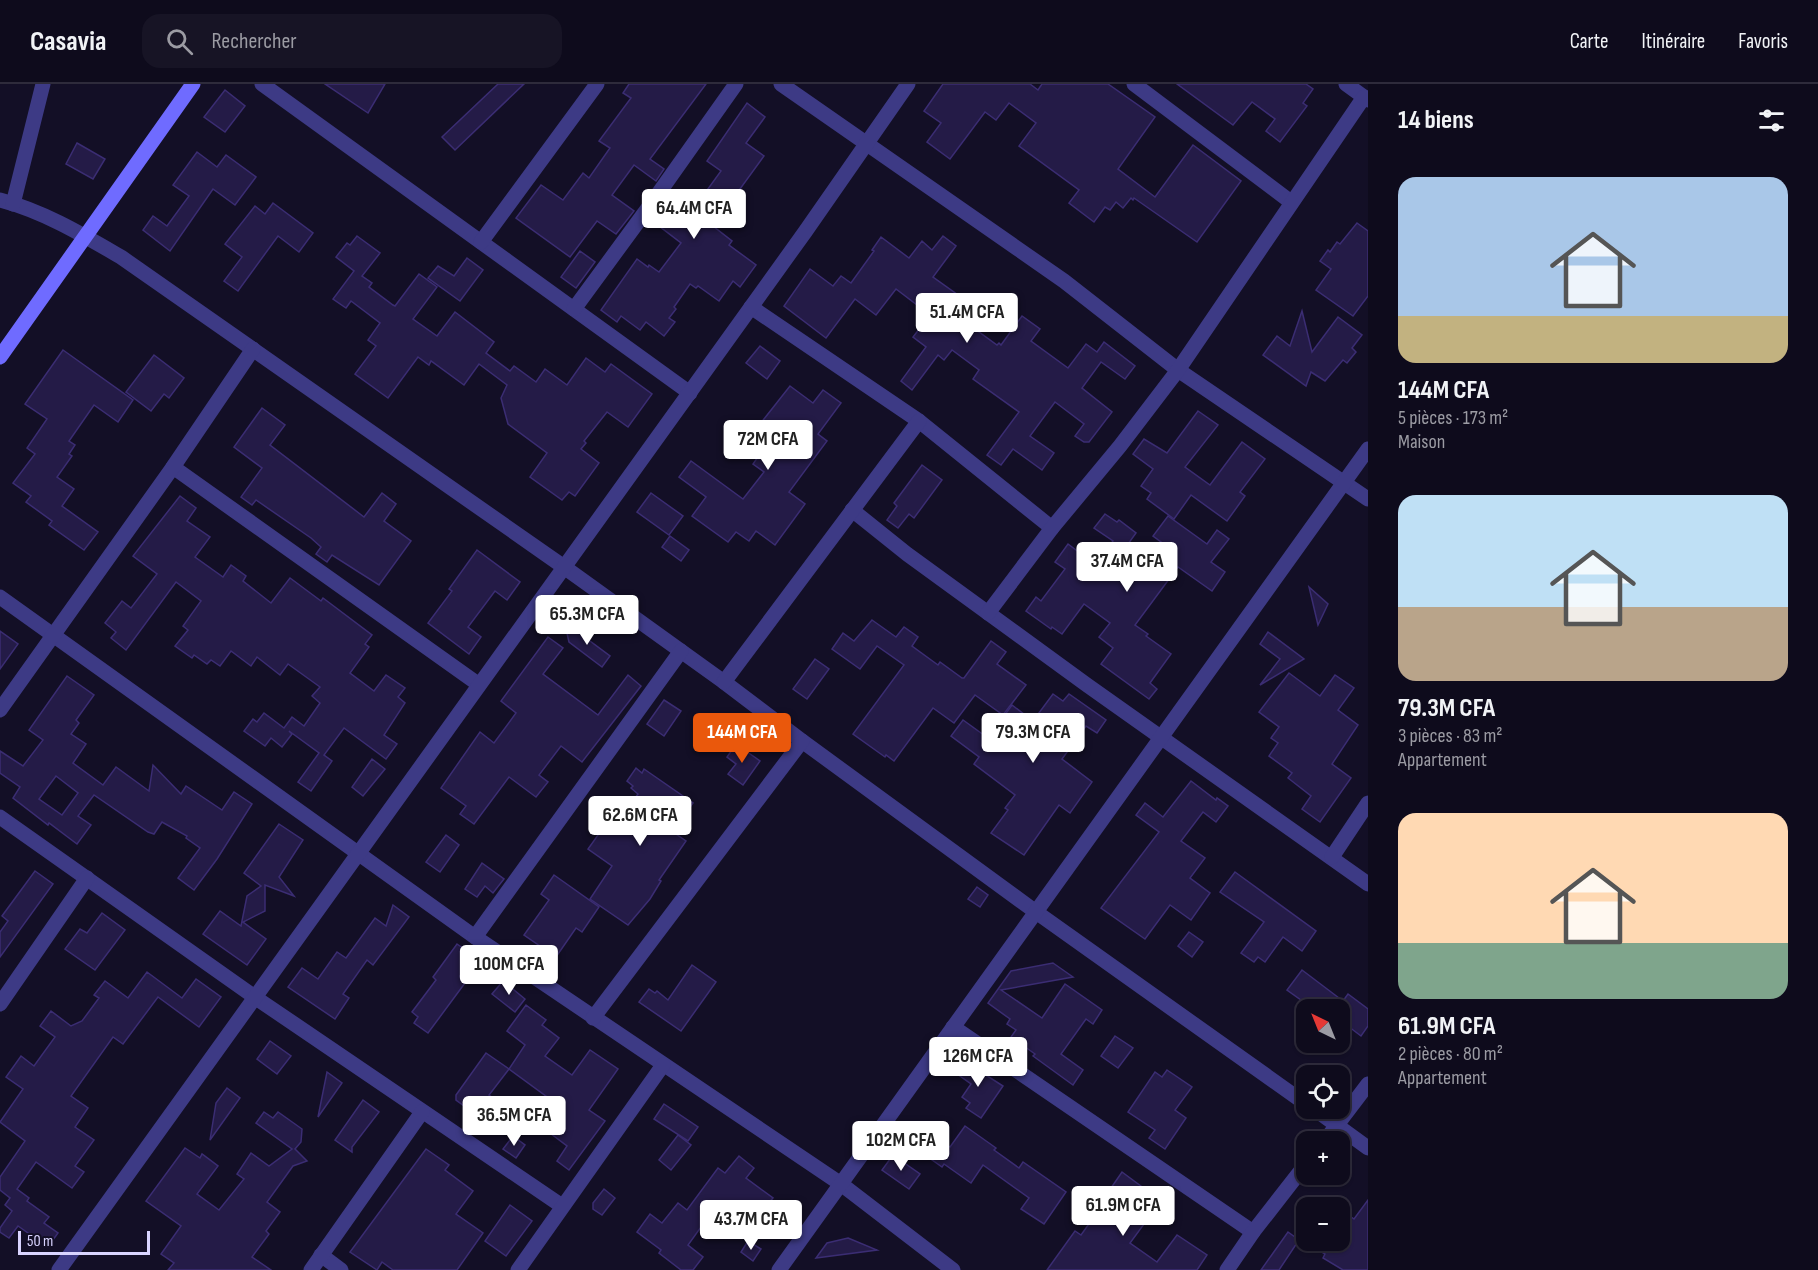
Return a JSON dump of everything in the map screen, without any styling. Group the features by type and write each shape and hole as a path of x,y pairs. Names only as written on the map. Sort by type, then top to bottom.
{"street":[{"path":"43,84 6,202 84,236 121,257 564,567 1036,912 1296,1097"},
{"path":"0,357 193,84"},
{"path":"262,84 690,393"},
{"path":"481,242 597,84"},
{"path":"574,309 736,84"},
{"path":"781,84 1064,281 1178,370 1368,499"},
{"path":"59,1270 256,998 478,684 752,307 908,84"},
{"path":"1134,84 1151,89 1291,202"},
{"path":"988,613 1052,528 1120,446 1178,370 1291,202 1366,98 1346,84"},
{"path":"752,307 919,421 1052,528"},
{"path":"0,710 54,637 253,349"},
{"path":"724,682 919,421"},
{"path":"779,1270 1368,449"},
{"path":"173,467 478,684"},
{"path":"852,510 907,555 1368,884"},
{"path":"0,597 475,937 841,1184 953,1270"},
{"path":"475,937 681,651"},
{"path":"593,1018 802,741"},
{"path":"1332,857 1368,803"},
{"path":"0,817 256,998 562,1206"},
{"path":"0,1004 87,878"},
{"path":"953,1027 1253,1232"},
{"path":"518,1270 663,1065"},
{"path":"1332,1131 1368,1083"},
{"path":"311,1270 422,1112"},
{"path":"1329,1119 1368,1148"},
{"path":"1227,1270 1296,1177"},
{"path":"321,1256 341,1270"}],"building":[{"path":"325,84 385,84 368,113"},
{"path":"498,84 524,84 455,150 442,137"},
{"path":"629,84 706,84 650,159 664,169 656,181 634,165 612,195 634,211 616,234 597,221 570,257 516,218 541,185 563,200 583,173 589,178 610,148 599,141 631,98 623,93"},
{"path":"943,84 1030,84 1038,90 1042,84 1108,84 1155,117 1118,169 1155,197 1193,145 1241,181 1197,242 1134,198 1133,200 1131,198 1123,208 1116,202 1110,210 1105,207 1094,222 1069,203 1079,190 1019,146 1036,123 1009,103 996,120 985,112 950,159 927,142 941,123 924,111"},
{"path":"1177,84 1306,84 1313,89 1303,103 1307,106 1280,142 1266,131 1275,119 1252,102 1233,125"},
{"path":"225,90 245,106 225,132 204,117"},
{"path":"747,103 765,117 746,143 764,156 713,226 732,241 729,245 756,265 740,287 733,281 719,301 698,286 696,288 690,284 674,307 676,309 669,318 675,322 664,336 646,322 640,330 621,316 617,322 601,310 637,259 659,272 681,243 659,226 686,190 700,200 721,171 707,161"},
{"path":"77,143 105,159 93,179 66,164"},
{"path":"197,152 217,167 226,155 256,177 235,205 213,189 170,251 143,230 153,216 167,226 189,196 173,185"},
{"path":"273,203 313,233 299,252 278,236 238,291 224,281 242,257 225,244 255,206 265,214"},
{"path":"1357,223 1368,231 1368,296 1353,316 1316,290 1331,269 1320,261 1337,242 1340,244"},
{"path":"357,236 380,253 362,276 372,283 369,287 393,305 395,306 419,274 437,287 413,319 437,336 455,312 494,342 486,353 510,371 514,366 536,382 545,369 567,385 586,358 605,372 611,364 652,394 628,427 607,412 584,441 586,443 581,449 599,463 575,496 569,492 562,500 530,477 547,453 508,424 501,398 507,385 479,364 464,385 431,361 429,365 418,357 388,398 355,374 376,346 368,340 380,323 351,301 346,308 333,299 354,271 336,257 347,243 350,245"},
{"path":"943,236 956,246 933,277 958,295 952,303 976,320 971,326 997,345 999,343 1001,345 1022,316 1040,329 1031,341 1068,368 1086,344 1097,352 1104,342 1135,366 1125,379 1101,362 1082,388 1112,412 1089,442 1084,442 1075,436 1084,424 1055,402 1030,436 1054,453 1042,470 1013,449 1001,465 987,455 1019,412 973,379 979,370 952,350 944,360 938,355 912,390 901,381 926,347 913,337 930,315 896,289 876,315 855,299 826,338 784,306 810,269 833,286 841,276 851,283 881,237 909,258 922,241 932,250"},
{"path":"580,251 595,262 576,288 561,277"},
{"path":"467,258 483,270 460,301 428,278 438,266 454,276"},
{"path":"1302,311 1312,352 1338,317 1362,335 1352,348 1356,352 1347,363 1343,360 1325,381 1311,372 1306,386 1263,355 1277,336 1290,346"},
{"path":"760,346 780,361 767,379 746,363"},
{"path":"63,350 133,400 118,422 94,405 69,441 75,445 69,454 72,456 57,477 74,489 62,506 98,532 84,550 49,525 52,521 26,502 31,496 13,483 35,454 27,448 47,419 25,404"},
{"path":"154,355 184,378 169,398 164,394 151,411 126,392"},
{"path":"790,386 813,403 823,390 841,403 818,434 827,441 789,492 805,504 775,545 756,531 749,541 736,532 728,542 692,516 706,497 679,477 691,461 743,499 764,472 753,464 760,454 745,443"},
{"path":"262,408 285,425 270,445 364,517 382,493 396,504 384,521 411,541 379,585 332,555 327,562 316,554 321,547 311,538 256,500 252,505 241,497 262,468 234,447"},
{"path":"1198,411 1218,425 1185,467 1210,485 1242,442 1265,459 1240,492 1245,496 1227,521 1191,495 1174,519 1147,499 1151,493 1141,486 1153,469 1133,454 1144,439 1167,453"},
{"path":"922,465 942,480 914,518 909,514 898,528 887,520 897,506 894,503"},
{"path":"651,493 683,516 669,535 637,512"},
{"path":"180,496 196,508 187,521 210,537 195,557 223,577 231,565 246,576 243,581 271,603 290,578 321,601 323,598 372,635 365,644 369,647 350,673 374,691 386,675 405,688 398,697 405,703 384,735 397,744 386,759 344,728 324,755 332,761 311,791 298,782 319,753 289,731 292,734 282,747 271,738 265,746 244,731 253,719 257,722 264,713 284,728 292,717 304,726 320,703 312,696 320,687 288,664 280,675 257,657 251,666 231,651 220,666 211,660 207,664 194,655 192,658 175,646 188,630 183,626 201,601 176,582 126,650 111,638 116,632 105,623 122,601 131,608 157,574 133,556"},
{"path":"1105,514 1117,522 1119,520 1136,533 1123,551 1147,569 1165,545 1153,536 1168,516 1207,544 1217,530 1229,539 1211,562 1225,572 1212,591 1178,567 1135,625 1171,654 1150,683 1157,689 1149,699 1101,664 1113,648 1099,637 1110,623 1084,604 1062,634 1026,611 1036,597 1041,601 1065,569 1055,562 1068,544 1096,565 1113,541 1094,528"},
{"path":"670,536 689,550 681,561 662,547"},
{"path":"477,550 520,582 507,600 495,591 468,627 481,637 469,654 428,623 452,591 449,589"},
{"path":"1309,587 1328,604 1318,625"},
{"path":"872,620 896,637 904,627 918,637 912,646 938,665 940,662 962,678 991,641 1006,652 997,664 1026,685 1003,715 975,695 954,723 933,708 894,761 853,734 904,665 877,646 860,669 832,649 843,633 854,641"},
{"path":"581,627 582,635 610,656 602,667 569,642 566,629"},
{"path":"0,631 18,644 0,669"},
{"path":"1268,632 1304,659 1260,685 1280,659 1260,644"},
{"path":"548,637 563,648 543,674 598,715 628,675 641,686 582,762 561,746 539,775 548,782 536,797 509,777 474,824 460,814 466,806 441,788 480,732 494,743 516,713 501,701"},
{"path":"815,659 829,669 807,699 793,689"},
{"path":"1289,673 1320,696 1335,675 1354,688 1338,710 1358,725 1332,764 1351,778 1320,822 1302,809 1311,796 1288,778 1292,773 1269,756 1278,743 1271,738 1279,727 1259,712"},
{"path":"67,676 94,695 76,720 79,723 71,734 86,744 73,763 103,785 116,767 149,791 153,765 181,794 186,786 222,810 234,792 252,804 194,890 178,878 200,848 186,838 187,836 162,822 154,834 148,832 94,795 78,816 91,825 77,844 13,798 20,787 0,773 0,751 23,766 43,740 29,730","holes":["56,776 78,793 62,815 39,799"]},
{"path":"1053,694 1063,701 1069,694 1106,720 1097,733 1086,726 1062,759 1092,782 1070,813 1059,805 1024,855 991,833 1008,810 1005,808 1015,795 974,764 979,757 951,736 963,720 988,738 1012,705 1033,721"},
{"path":"664,700 681,711 664,736 647,724"},
{"path":"736,744 760,761 743,785 728,774 736,764 727,757"},
{"path":"372,759 385,769 363,796 352,787"},
{"path":"636,768 642,773 644,769 693,803 673,832 686,841 659,880 661,881 650,899 628,925 590,899 612,866 588,849 603,828 610,833 638,794 627,781"},
{"path":"1191,781 1228,806 1216,822 1203,812 1181,841 1205,858 1190,878 1210,893 1191,920 1170,905 1145,939 1101,908 1159,832 1136,815 1145,803 1163,817"},
{"path":"279,824 303,840 279,877 294,896 265,885 265,911 243,922 266,939 247,965 203,934 220,911 241,926 247,896 261,886 244,873"},
{"path":"446,835 459,845 440,872 426,862"},
{"path":"482,863 504,879 493,893 485,886 477,897 465,889"},
{"path":"35,871 53,884 0,957 0,932 8,921 2,916"},
{"path":"1235,872 1316,931 1302,951 1283,937 1265,962 1258,957 1254,962 1241,953 1264,922 1220,892"},
{"path":"554,875 599,907 582,932 576,928 556,957 524,935 549,900 541,894"},
{"path":"977,887 988,895 980,907 968,899"},
{"path":"393,905 409,917 373,965 367,960 343,994 349,998 335,1019 288,987 302,968 318,979 337,952 346,958 375,918 386,926"},
{"path":"102,913 125,930 95,970 65,949 80,929 87,933"},
{"path":"1189,932 1203,942 1192,957 1178,946"},
{"path":"457,944 474,956 460,976 465,983 428,1033 414,1023 418,1017 412,1012 436,980 433,977"},
{"path":"1053,963 1073,977 1001,990 1042,1018 1065,984 1102,1010 1093,1024 1086,1019 1061,1054 1083,1070 1073,1085 1011,1037 1016,1030 1007,1024 1010,1019 988,1003 1011,971"},
{"path":"692,965 716,982 681,1031 639,1002 649,989 655,993 657,991 668,1000"},
{"path":"1302,970 1340,999 1300,999 1287,990"},
{"path":"147,972 182,998 196,979 221,997 199,1027 158,997 123,1044 113,1037 71,1096 88,1108 75,1127 94,1140 75,1166 84,1172 72,1188 36,1162 17,1189 29,1198 27,1201 49,1217 44,1223 58,1233 48,1247 18,1226 9,1238 0,1232 0,1228 12,1211 5,1205 10,1198 0,1190 0,1177 25,1141 0,1122 23,1089 6,1077 21,1056 34,1066 55,1037 40,1026 51,1011 71,1026 82,1021 99,998 94,995 105,981 128,998"},
{"path":"503,981 525,999 515,1012 492,994"},
{"path":"1348,994 1368,1009 1368,1026 1361,1036 1350,1028 1350,999 1344,999"},
{"path":"526,1005 546,1020 542,1025 559,1038 545,1056 572,1075 590,1050 618,1069 589,1110 605,1121 569,1170 557,1161 567,1146 542,1127 558,1105 509,1069 525,1045 507,1031"},
{"path":"1115,1036 1133,1048 1118,1068 1101,1056"},
{"path":"270,1041 291,1056 277,1074 257,1059"},
{"path":"486,1053 509,1069 489,1095 512,1111 497,1130 456,1100 456,1095"},
{"path":"961,1059 1003,1086 981,1118 966,1108 970,1103 962,1097 971,1084 953,1071"},
{"path":"1167,1070 1192,1087 1175,1110 1186,1118 1165,1149 1149,1138 1155,1130 1128,1112 1155,1072 1162,1077"},
{"path":"327,1072 342,1083 318,1117"},
{"path":"227,1088 240,1098 210,1140 216,1103"},
{"path":"363,1100 379,1112 352,1147 352,1152 335,1140"},
{"path":"664,1104 698,1127 688,1141 654,1119"},
{"path":"264,1112 273,1118 278,1112 302,1129 301,1142 295,1149 307,1161 293,1166 267,1202 280,1212 266,1231 269,1234 252,1257 271,1270 168,1270 174,1263 161,1254 181,1226 146,1201 185,1148 200,1158 202,1154 218,1166 197,1194 219,1210 244,1179 237,1174 251,1153 269,1166 292,1149 256,1123"},
{"path":"965,1126 1019,1168 1023,1162 1066,1192 1044,1224 1021,1209 1029,1198 983,1165 971,1183 944,1164 942,1167 928,1157 940,1140 950,1147"},
{"path":"678,1135 691,1145 671,1170 659,1160"},
{"path":"513,1136 525,1145 516,1158 503,1149"},
{"path":"426,1149 449,1165 445,1170 473,1191 456,1214 483,1233 457,1270 393,1270 382,1262 377,1270 350,1252"},
{"path":"893,1155 920,1174 909,1189 882,1170"},
{"path":"739,1156 754,1168 746,1178 773,1198 750,1226 719,1202 688,1245 703,1257 693,1270 681,1270 659,1253 661,1250 637,1232 650,1214 662,1223 678,1203 687,1210 718,1168 725,1173"},
{"path":"1122,1172 1161,1201 1130,1243 1157,1262 1177,1235 1207,1255 1197,1270 1047,1270 1075,1231 1081,1235 1104,1203 1102,1201"},
{"path":"604,1189 615,1198 602,1215 593,1209 593,1203"},
{"path":"1368,1200 1368,1270 1343,1270 1323,1258 1325,1254 1320,1251 1350,1251 1350,1218 1354,1219"},
{"path":"510,1205 532,1221 506,1256 485,1241"},
{"path":"1288,1232 1296,1238 1296,1244 1279,1270 1261,1270"},
{"path":"848,1238 877,1250 816,1258 827,1243"},
{"path":"748,1241 761,1249 753,1261 741,1252"}]}
